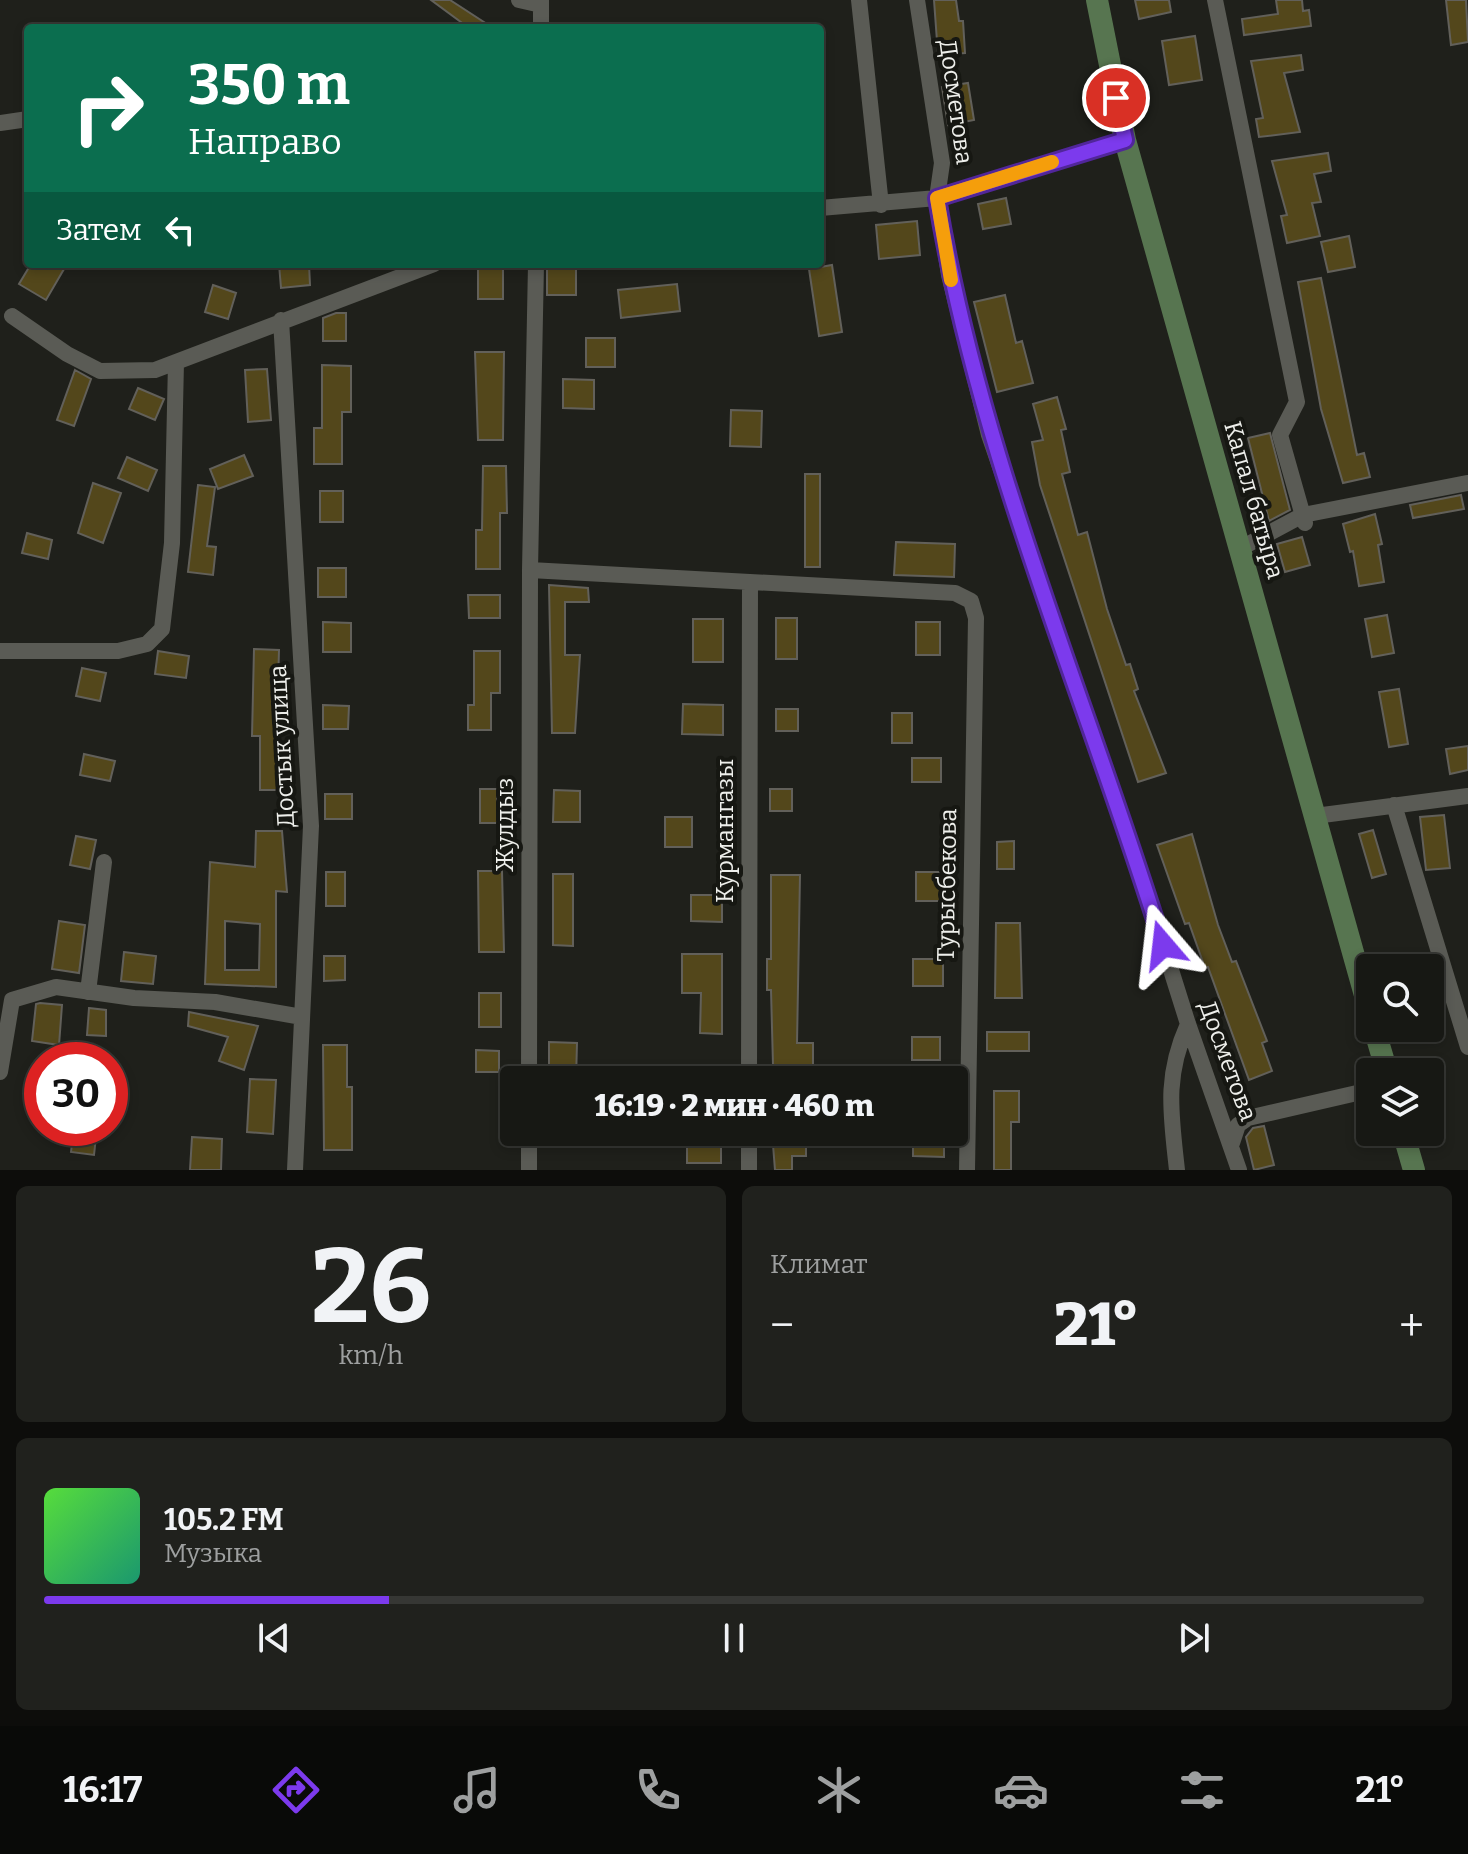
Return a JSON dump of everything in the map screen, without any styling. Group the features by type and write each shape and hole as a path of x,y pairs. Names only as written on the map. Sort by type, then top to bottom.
{"main road":[{"name":"Капал батыра","path":"1097,0 1125,140 1356,963"},
{"path":"1407,1146 1414,1170"}],"street":[{"path":"519,0 541,2 541,24"},
{"path":"859,0 881,205"},
{"name":"Досметова","path":"917,0 942,163 937,198 949,275 989,435 1138,865 1188,1024 1239,1170"},
{"path":"1215,0 1297,402 1280,435 1304,519"},
{"path":"0,123 24,120"},
{"path":"824,208 937,198 1125,140"},
{"path":"12,316 67,354 100,371 155,370 423,268"},
{"name":"Жулдыз","path":"529,1066 530,570 536,268"},
{"name":"Достык улица","path":"281,320 311,826 295,1170"},
{"path":"0,651 118,651 147,644 162,629 172,543 176,362"},
{"path":"1241,548 1304,519 1467,483"},
{"path":"530,570 750,583"},
{"name":"Турысбекова","path":"750,583 955,593 971,601 976,618 967,1170"},
{"name":"Курмангазы","path":"749,1066 750,583"},
{"path":"1315,816 1468,796"},
{"path":"1394,805 1468,1047"},
{"path":"88,992 104,862"},
{"path":"0,1072 12,1000 56,987 215,1002 302,1017"},
{"path":"1177,1170 1169,1089 1173,1055 1188,1024"},
{"path":"1232,1143 1238,1125 1248,1118 1356,1093"},
{"path":"529,1146 529,1170"},
{"path":"749,1146 749,1170"}],"building":[{"path":"431,0 450,0 487,24 464,24"},
{"path":"934,0 956,0 959,21 963,21 965,53 938,55"},
{"path":"1135,0 1169,0 1171,12 1139,19"},
{"path":"1276,0 1302,0 1303,11 1309,10 1311,26 1244,35 1242,19 1278,14"},
{"path":"1446,0 1466,0 1468,42 1451,45"},
{"path":"1195,36 1202,80 1169,85 1162,41"},
{"path":"1301,55 1303,70 1284,73 1300,132 1259,137 1256,119 1263,118 1251,61"},
{"path":"968,83 974,120 948,125 942,87"},
{"path":"1328,153 1331,171 1314,174 1321,202 1312,203 1320,236 1287,243 1281,216 1287,215 1272,161"},
{"path":"1006,198 1011,224 983,229 978,204"},
{"path":"917,221 920,255 879,259 876,225"},
{"path":"1349,236 1355,267 1328,272 1321,242"},
{"path":"832,265 842,332 819,336 809,269"},
{"path":"29,268 64,269 46,300 19,284"},
{"path":"279,268 309,268 310,285 281,288"},
{"path":"478,268 503,268 503,299 478,299"},
{"path":"547,268 576,268 576,295 547,295"},
{"path":"1321,278 1357,455 1364,453 1370,477 1343,483 1321,409 1298,282"},
{"path":"677,284 680,311 621,318 618,290"},
{"path":"213,285 236,293 228,319 205,312"},
{"path":"1005,295 1016,343 1022,341 1033,383 997,392 974,302"},
{"path":"346,313 346,341 323,341 323,318"},
{"path":"586,338 615,338 615,367 586,367"},
{"path":"475,352 504,352 503,440 478,440"},
{"path":"322,365 351,366 351,412 342,412 342,464 314,464 314,428 322,428"},
{"path":"267,369 271,420 248,422 245,370"},
{"path":"75,370 91,379 74,426 57,420"},
{"path":"563,379 594,380 594,409 563,408"},
{"path":"138,388 164,399 155,420 129,409"},
{"path":"1057,397 1066,429 1061,430 1070,472 1062,474 1078,535 1087,532 1107,609 1126,665 1130,664 1138,689 1134,691 1166,773 1138,782 1040,485 1032,442 1043,440 1033,404"},
{"path":"731,410 762,411 761,447 730,446"},
{"path":"1270,433 1290,510 1269,521 1248,438"},
{"path":"244,455 253,476 218,489 210,469"},
{"path":"127,457 157,470 148,491 118,478"},
{"path":"483,466 506,466 507,513 500,513 500,569 476,569 476,530 482,530"},
{"path":"805,474 820,474 820,567 805,567"},
{"path":"93,483 121,493 103,543 78,533"},
{"path":"198,485 215,487 207,546 216,547 213,575 188,572"},
{"path":"320,491 343,491 343,522 320,522"},
{"path":"1461,495 1464,509 1413,518 1410,505"},
{"path":"1375,514 1382,544 1378,545 1384,582 1359,586 1353,551 1350,552 1343,524"},
{"path":"27,533 52,540 48,559 22,553"},
{"path":"1302,537 1310,565 1285,572 1277,544"},
{"path":"896,542 955,544 954,577 894,575"},
{"path":"318,568 346,568 346,597 318,597"},
{"path":"549,585 588,588 589,602 565,602 565,655 580,655 575,733 552,733"},
{"path":"468,595 500,595 500,618 469,618"},
{"path":"1387,615 1394,653 1372,657 1365,619"},
{"path":"776,618 797,618 797,659 776,659"},
{"path":"693,619 723,619 723,662 693,662"},
{"path":"323,622 351,623 351,652 323,652"},
{"path":"916,622 940,622 940,655 916,655"},
{"path":"254,649 279,650 276,757 283,757 283,790 260,790 260,736 252,736"},
{"path":"158,651 189,656 186,678 155,674"},
{"path":"474,651 500,651 500,693 491,693 491,730 468,730 468,705 474,705"},
{"path":"82,668 106,673 100,701 76,696"},
{"path":"1399,689 1408,744 1389,747 1379,692"},
{"path":"683,704 723,705 723,735 682,734"},
{"path":"323,705 349,706 348,729 323,729"},
{"path":"776,709 798,709 798,731 776,731"},
{"path":"892,713 912,713 912,743 892,743"},
{"path":"1468,746 1468,770 1450,774 1446,749"},
{"path":"84,754 115,761 110,781 80,775"},
{"path":"912,758 941,758 941,782 912,782"},
{"path":"480,789 497,789 497,823 480,823"},
{"path":"770,789 792,789 792,811 770,811"},
{"path":"554,790 580,791 580,822 553,822"},
{"path":"325,794 352,794 352,819 325,819"},
{"path":"1444,815 1450,868 1426,870 1420,817"},
{"path":"665,817 692,817 692,847 665,847"},
{"path":"1373,830 1386,874 1372,878 1359,834"},
{"path":"256,831 282,831 287,892 276,891 276,987 205,984 210,862 255,867","holes":["225,921 260,924 259,970 225,970"]},
{"path":"1192,834 1218,925 1232,962 1236,961 1267,1041 1262,1043 1272,1071 1249,1080 1208,967 1205,968 1189,923 1185,924 1157,845"},
{"path":"76,836 96,840 90,869 70,865"},
{"path":"1014,841 1014,869 997,869 997,842"},
{"path":"478,871 502,871 504,952 479,952"},
{"path":"326,872 345,872 345,906 326,906"},
{"path":"916,872 941,872 940,901 916,901"},
{"path":"553,874 573,874 573,946 553,945"},
{"path":"771,875 800,875 797,1043 813,1043 813,1065 773,1065 771,990 767,990 767,959 771,959"},
{"path":"691,895 722,895 722,922 691,921"},
{"path":"59,921 85,925 79,973 52,969"},
{"path":"996,923 1020,923 1022,998 995,998"},
{"path":"124,952 156,956 153,984 121,981"},
{"path":"682,954 722,954 722,1034 700,1033 701,993 682,993"},
{"path":"324,956 345,956 345,980 324,981"},
{"path":"913,959 943,959 943,986 913,986"},
{"path":"479,993 501,993 501,1027 479,1027"},
{"path":"36,1004 62,1005 59,1042 32,1041"},
{"path":"89,1008 106,1010 106,1036 87,1035"},
{"path":"189,1012 258,1026 244,1070 219,1061 228,1037 188,1026"},
{"path":"987,1032 1029,1032 1029,1051 987,1051"},
{"path":"912,1037 940,1037 940,1060 912,1060"},
{"path":"549,1042 577,1043 576,1066 549,1066"},
{"path":"323,1045 347,1045 347,1087 352,1087 352,1150 324,1150"},
{"path":"476,1050 499,1051 499,1072 476,1072"},
{"path":"250,1079 276,1080 273,1134 247,1132"},
{"path":"994,1091 1019,1091 1019,1122 1011,1122 1011,1170 994,1170"},
{"path":"1264,1126 1274,1165 1254,1170 1246,1137 1253,1128"},
{"path":"192,1137 222,1139 221,1170 190,1170"},
{"path":"72,1146 95,1146 94,1155 71,1152"},
{"path":"687,1146 721,1146 721,1163 687,1163"},
{"path":"773,1146 806,1146 806,1156 792,1156 792,1170 775,1170"},
{"path":"913,1146 944,1146 944,1157 913,1156"}],"slow traffic":[{"path":"951,280 937,198 1052,162"}],"route":[{"path":"1116,98 1125,140 937,198 949,275 989,435 1163,945"}]}
